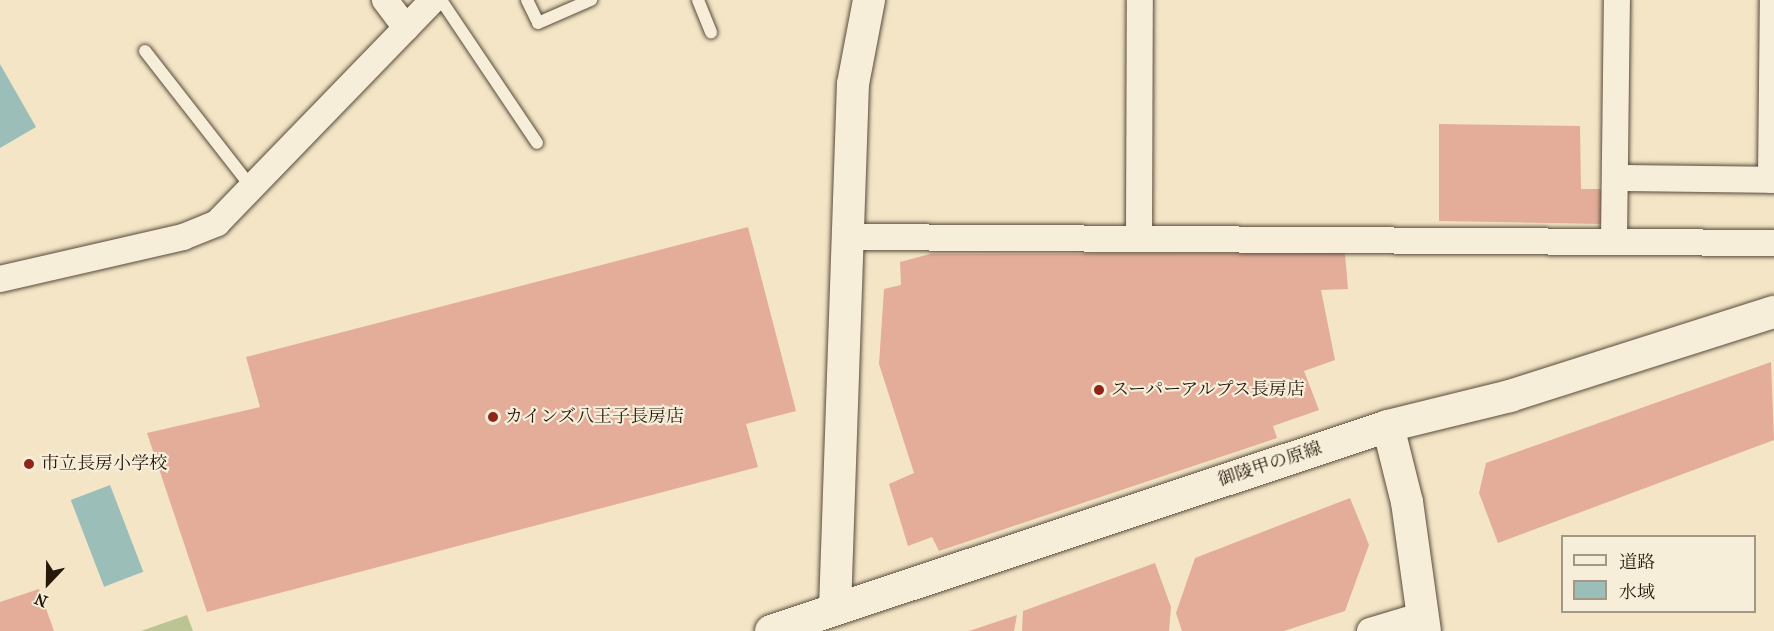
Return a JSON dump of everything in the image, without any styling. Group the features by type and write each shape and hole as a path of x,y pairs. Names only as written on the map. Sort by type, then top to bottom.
{"street":[{"path":"385,0 406,28"},
{"path":"0,279 183,237 217,224 433,0"},
{"path":"835,609 850,237 853,84 869,0"},
{"path":"1139,236 1140,0"},
{"path":"1614,239 1617,0"},
{"path":"1616,178 1772,180 1773,0"},
{"path":"850,237 1139,236 1148,241 1614,239 1774,243"},
{"name":"御陵甲の原線","path":"771,631 1388,426 1510,396 1774,312"},
{"path":"1370,631 1424,623 1407,502 1388,426"}],"lane":[{"path":"441,0 537,143"},
{"path":"527,0 538,23 591,0"},
{"path":"698,0 711,32"},
{"path":"145,51 253,189"}],"green space":[{"path":"187,615 193,631 141,631"}],"water":[{"path":"0,64 36,127 0,148"},
{"path":"110,485 143,572 104,587 71,500"}],"building":[{"path":"1439,124 1580,126 1581,189 1603,189 1603,224 1439,221"},
{"name":"カインズ八王子長房店","path":"748,227 796,411 746,424 758,467 207,612 147,433 260,407 246,357"},
{"name":"スーパーアルプス長房店","path":"1345,253 1348,289 1321,290 1335,360 1304,371 1319,410 1273,426 1277,438 939,551 932,537 908,546 889,484 914,473 879,364 884,289 901,285 900,262 930,254"},
{"path":"1771,362 1774,440 1498,543 1479,493 1486,463"},
{"path":"1350,498 1369,545 1345,611 1284,631 1182,631 1176,613 1195,558"},
{"path":"1155,563 1171,607 1169,631 1022,631 1023,611"},
{"path":"39,589 54,631 0,631 0,602"},
{"path":"1017,615 1014,631 969,631"}],"place":[{"name":"スーパーアルプス長房店","path":"1099,390"},
{"name":"カインズ八王子長房店","path":"493,417"},
{"name":"市立長房小学校","path":"29,464"}]}
